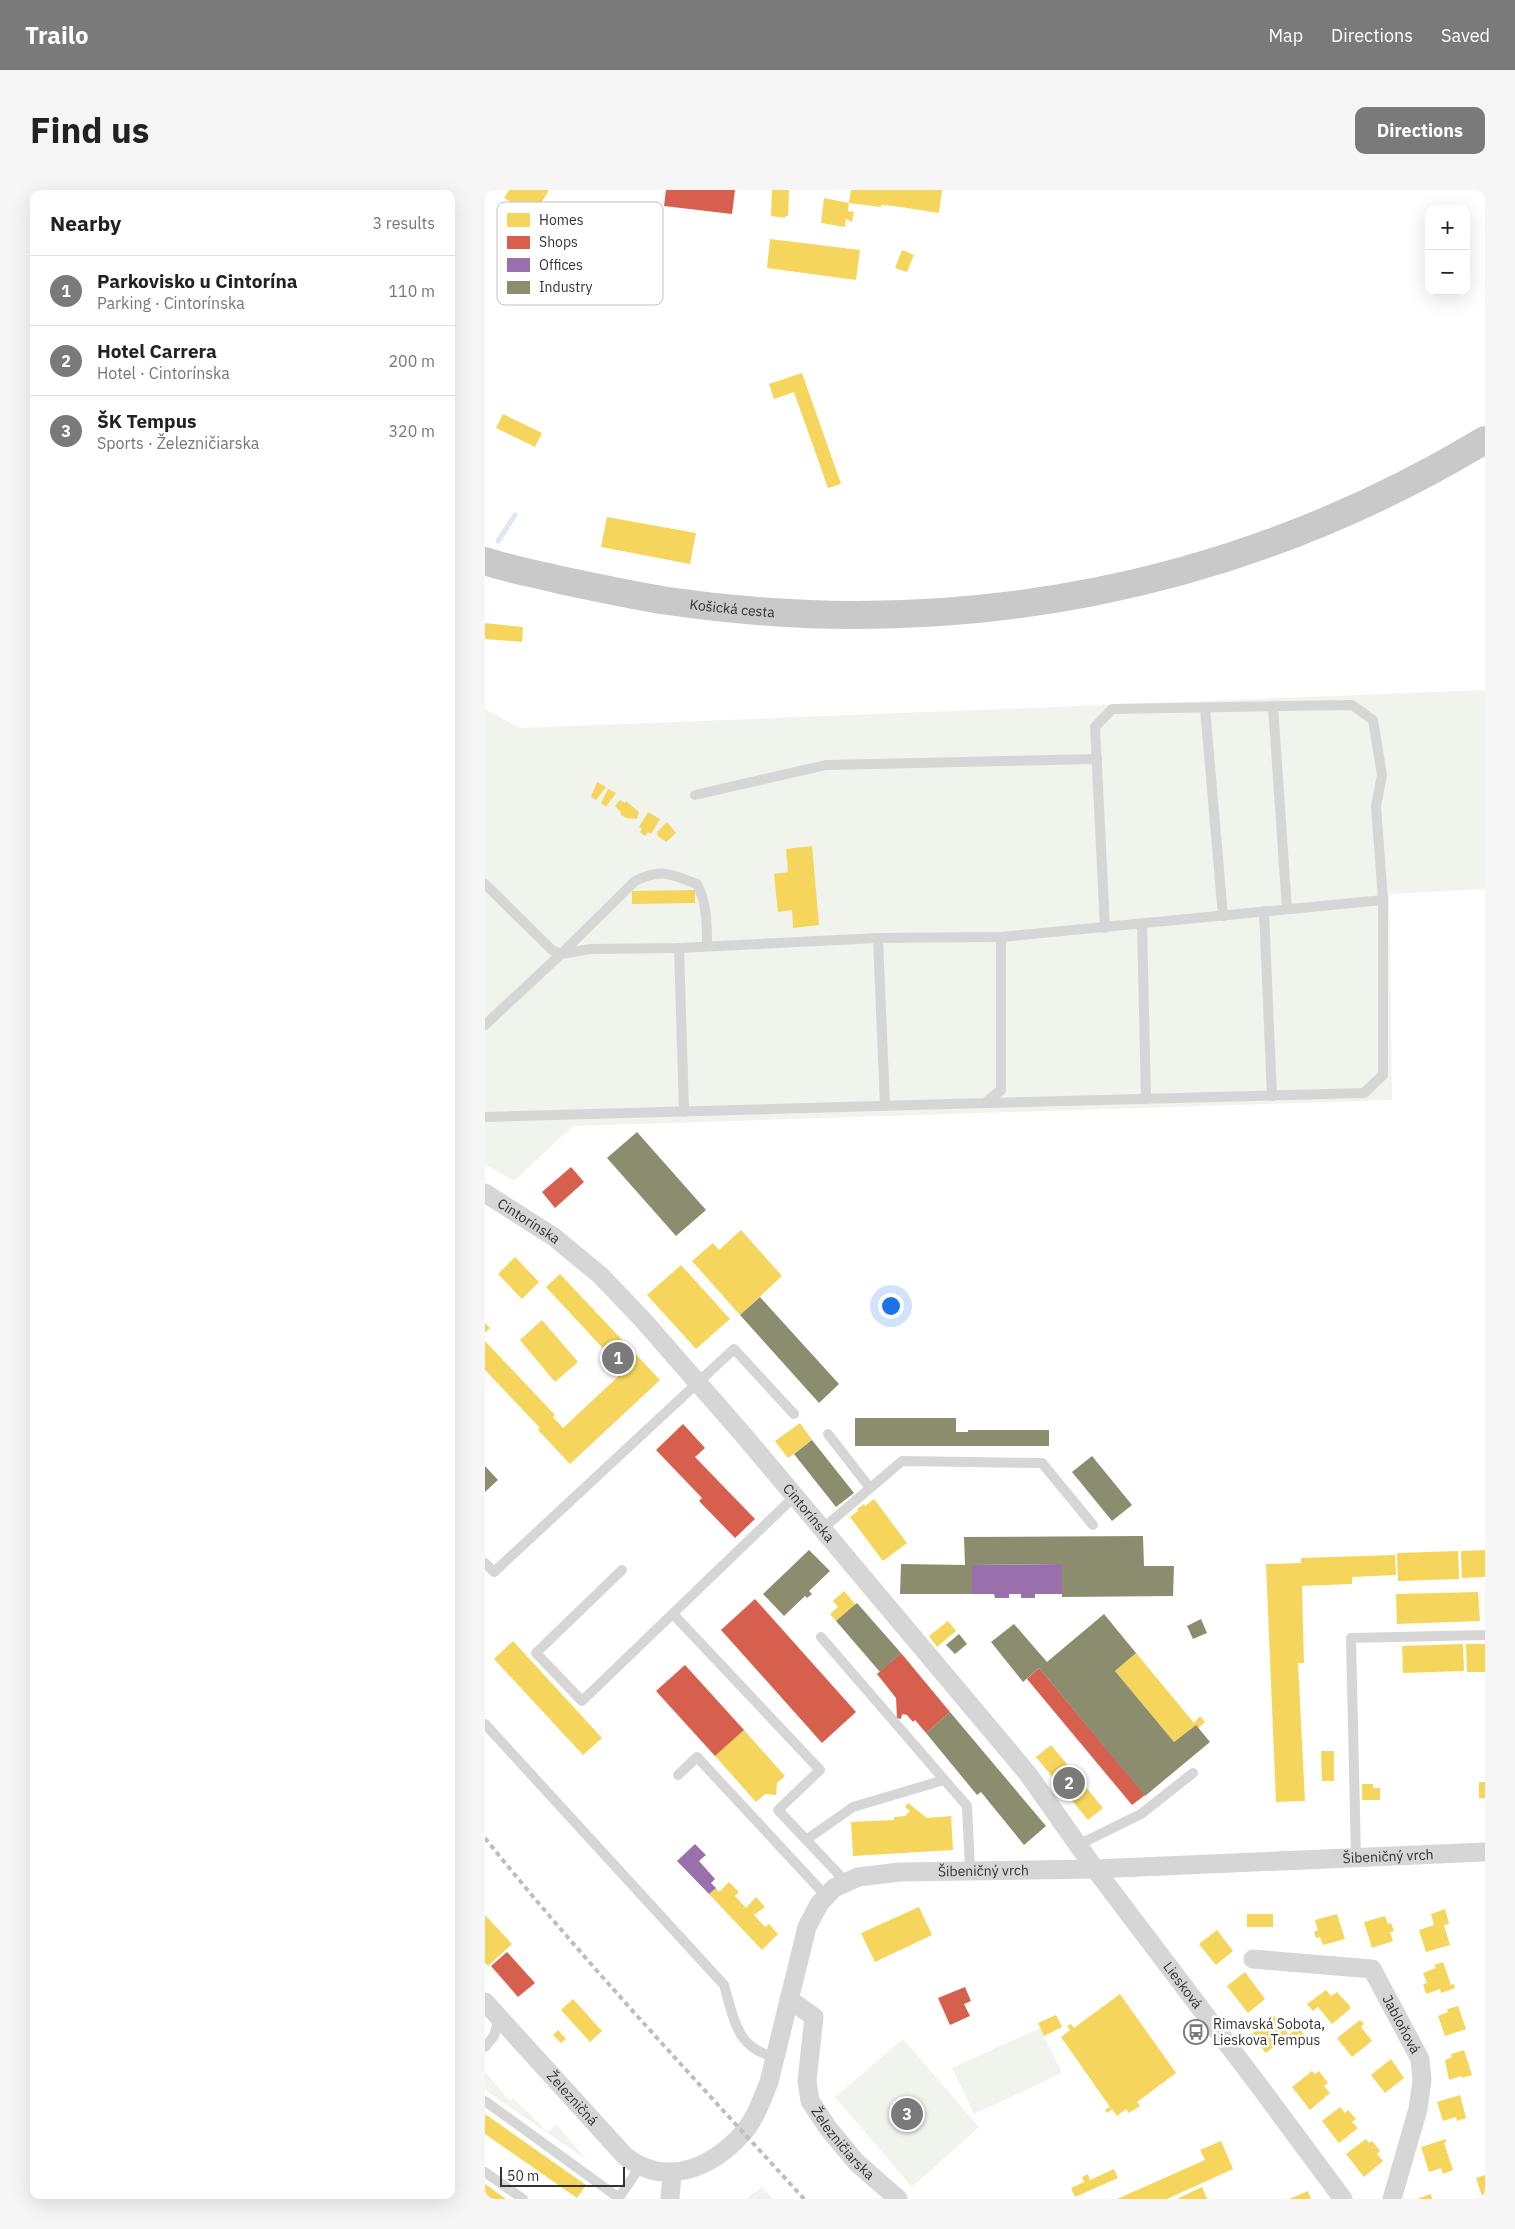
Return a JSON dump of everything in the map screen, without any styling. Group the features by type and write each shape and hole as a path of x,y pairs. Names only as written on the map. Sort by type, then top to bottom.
{"main road":[{"name":"Košická cesta","path":"485,561 602,589 719,608 817,615 853,615 984,608 1089,593 1199,567 1255,550 1351,510 1457,457 1485,440"}],"street":[{"name":"Cintorínska","path":"485,1193 554,1237 600,1275 643,1320 795,1496 1028,1774 1095,1869"},
{"name":"Šibeničný vrch","path":"672,2173 696,2168 707,2163 744,2132 760,2106 769,2082 807,1926 819,1904 833,1888 858,1877 900,1872 1095,1869 1485,1852"},
{"name":"Liesková","path":"1095,1869 1343,2199"},
{"name":"Jabloňová","path":"1253,1959 1372,1969 1420,2059 1422,2080 1418,2110 1392,2199"},
{"name":"Železničiarska","path":"789,1999 814,2017 807,2082 809,2101 856,2162 899,2199"},
{"name":"Železničná","path":"485,2002 616,2148 640,2167 672,2173"},
{"path":"671,2199 672,2173"}],"lane":[{"path":"485,1117 1363,1093 1383,1075 1383,900 1376,806 1382,775 1373,720 1352,705 1112,710 1095,727 1105,928"},
{"path":"1273,706 1287,909"},
{"path":"1205,708 1223,916"},
{"path":"695,795 826,765 1097,759"},
{"path":"485,1025 635,881 650,874 668,873 697,884 703,896 707,923 707,945"},
{"path":"485,884 552,950 561,954 590,949 679,948 707,945 878,938 1001,937 1383,900"},
{"path":"1264,911 1272,1096"},
{"path":"1142,924 1145,1099"},
{"path":"985,1103 1001,1090 1001,937"},
{"path":"878,938 885,1106"},
{"path":"679,948 684,1112"},
{"path":"485,1563 494,1572 734,1350 794,1414"},
{"path":"828,1434 870,1488"},
{"path":"822,1529 902,1461 1042,1463 1093,1525"},
{"path":"622,1570 536,1653 582,1701 795,1496"},
{"path":"673,1614 820,1770 778,1810 846,1882"},
{"path":"1356,1858 1351,1638 1485,1635"},
{"path":"821,1637 967,1806 971,1870"},
{"path":"485,1724 724,1985 737,2030 754,2051 775,2057"},
{"path":"678,1776 697,1758 826,1896"},
{"path":"1078,1845 1141,1814 1193,1773"},
{"path":"806,1840 853,1807 944,1780"},
{"path":"485,2047 494,2036 499,2018"},
{"path":"485,2101 619,2198 640,2167"},
{"path":"485,2172 523,2199"}],"shaded area":[{"path":"1485,690 1485,889 1389,894 1392,1100 573,1126 514,1181 485,1164 485,709 520,728"},
{"path":"1040,2028 1062,2073 974,2114 952,2068"},
{"path":"903,2039 979,2127 912,2187 835,2097"},
{"path":"485,2072 510,2101 513,2098 548,2132 556,2124 587,2160 485,2090"},
{"path":"762,2187 773,2199 750,2199 748,2197"}],"building: Homes":[{"path":"509,190 549,190 542,202 511,202 504,198"},
{"path":"772,190 789,190 788,216 785,216 785,218 771,216"},
{"path":"851,190 942,190 939,213 894,206 881,205 881,207 849,203"},
{"path":"824,198 849,203 848,211 854,212 852,222 846,219 845,227 821,223"},
{"path":"770,239 860,250 856,280 767,268"},
{"path":"902,250 914,255 907,272 895,268"},
{"path":"802,373 841,484 828,488 794,392 774,399 769,384"},
{"path":"503,414 542,433 535,447 496,428"},
{"path":"607,517 696,533 690,564 601,547"},
{"path":"485,623 523,627 522,642 485,639"},
{"path":"597,782 606,787 596,800 591,797"},
{"path":"608,789 616,793 606,807 601,803"},
{"path":"620,800 625,803 626,801 639,812 637,819 626,818 621,815 615,806"},
{"path":"648,812 660,819 651,834 648,832 645,836 640,832 642,829 639,827"},
{"path":"667,822 676,833 666,842 658,836 657,832"},
{"path":"812,846 819,925 793,928 792,910 778,912 774,874 788,872 786,849"},
{"path":"695,890 695,903 632,904 632,891"},
{"path":"741,1230 782,1276 740,1315 692,1261 713,1243 719,1250"},
{"path":"515,1257 539,1282 522,1299 498,1274"},
{"path":"681,1265 730,1319 696,1349 647,1295"},
{"path":"560,1274 660,1380 570,1464 538,1430 540,1428 485,1370 485,1341 555,1415 553,1417 563,1428 624,1371 546,1287"},
{"path":"542,1320 578,1362 555,1382 520,1340"},
{"path":"485,1323 490,1328 485,1333"},
{"path":"800,1423 812,1440 788,1458 775,1441"},
{"path":"874,1499 907,1543 883,1561 850,1517 858,1511 857,1509"},
{"path":"1485,1550 1485,1577 1462,1578 1461,1551"},
{"path":"1458,1551 1459,1579 1398,1581 1397,1553"},
{"path":"1395,1555 1396,1575 1352,1577 1352,1584 1302,1586 1304,1663 1298,1663 1305,1801 1276,1802 1266,1564 1301,1563 1301,1558"},
{"path":"844,1591 856,1605 836,1621 830,1614 838,1607 833,1601"},
{"path":"1478,1592 1480,1621 1397,1624 1396,1594"},
{"path":"948,1621 956,1631 937,1647 929,1636"},
{"path":"513,1641 602,1738 583,1755 494,1659"},
{"path":"1463,1644 1464,1671 1403,1673 1402,1646"},
{"path":"1466,1644 1485,1644 1485,1672 1467,1672"},
{"path":"1136,1653 1194,1723 1200,1716 1205,1722 1198,1728 1196,1725 1174,1742 1115,1671"},
{"path":"744,1730 785,1776 777,1783 776,1795 765,1794 756,1802 715,1756"},
{"path":"1051,1745 1103,1808 1088,1820 1036,1757"},
{"path":"1321,1751 1334,1751 1334,1781 1322,1781"},
{"path":"1479,1782 1485,1782 1485,1798 1479,1798"},
{"path":"1362,1784 1373,1784 1373,1788 1380,1788 1380,1800 1362,1800"},
{"path":"908,1803 927,1818 951,1816 953,1850 853,1856 851,1822 894,1820 894,1817 905,1816 910,1811 905,1807"},
{"path":"729,1882 739,1892 735,1896 746,1908 756,1897 765,1907 754,1915 765,1927 769,1924 778,1934 762,1950 709,1894 716,1888 719,1892"},
{"path":"919,1907 932,1935 875,1962 861,1933"},
{"path":"1445,1909 1449,1924 1444,1925 1450,1945 1426,1952 1419,1930 1434,1925 1431,1914"},
{"path":"1247,1914 1273,1914 1273,1927 1247,1927"},
{"path":"1337,1914 1345,1939 1323,1945 1320,1937 1316,1938 1314,1932 1318,1930 1315,1920"},
{"path":"485,1915 512,1944 488,1966 485,1963"},
{"path":"1385,1916 1388,1924 1391,1923 1394,1931 1390,1932 1393,1941 1372,1948 1364,1922"},
{"path":"1217,1930 1233,1951 1216,1965 1199,1944"},
{"path":"1443,1962 1451,1985 1454,1984 1455,1988 1441,1993 1440,1989 1426,1994 1423,1984 1427,1983 1423,1973 1436,1968 1434,1965"},
{"path":"1245,1972 1265,1999 1248,2013 1227,1986"},
{"path":"1326,1990 1331,1996 1337,1992 1350,2006 1350,2009 1332,2024 1318,2007 1313,2011 1307,2004"},
{"path":"1120,1994 1176,2073 1137,2102 1140,2106 1129,2113 1126,2109 1117,2116 1112,2109 1107,2113 1105,2110 1110,2107 1061,2037 1070,2030 1067,2026 1071,2024 1074,2028"},
{"path":"573,1999 602,2031 590,2042 561,2010"},
{"path":"1458,2006 1466,2029 1445,2036 1438,2016 1448,2012 1447,2009"},
{"path":"1056,2015 1062,2027 1044,2036 1038,2023"},
{"path":"1274,2016 1289,2035 1266,2053 1251,2035"},
{"path":"1360,2020 1364,2024 1361,2027 1372,2041 1352,2057 1337,2038"},
{"path":"1298,2027 1306,2037 1297,2045 1289,2035"},
{"path":"558,2030 566,2039 561,2043 553,2035"},
{"path":"1464,2050 1472,2075 1449,2080 1445,2060 1452,2057 1451,2054"},
{"path":"1391,2059 1404,2078 1385,2093 1371,2075"},
{"path":"1312,2071 1315,2074 1319,2071 1328,2083 1324,2086 1330,2093 1310,2110 1292,2087"},
{"path":"1460,2095 1466,2118 1457,2121 1456,2117 1443,2121 1437,2102"},
{"path":"1340,2107 1345,2113 1348,2110 1356,2119 1352,2122 1358,2128 1339,2143 1322,2121"},
{"path":"485,2114 586,2185 577,2198 485,2134"},
{"path":"1366,2139 1369,2143 1372,2141 1380,2151 1377,2154 1383,2161 1364,2177 1346,2154"},
{"path":"1446,2139 1444,2143 1453,2170 1443,2174 1441,2168 1429,2172 1421,2147"},
{"path":"1221,2141 1233,2169 1167,2199 1117,2199 1205,2160 1200,2150"},
{"path":"1114,2169 1118,2178 1075,2197 1071,2188 1084,2182 1082,2177 1088,2174 1090,2180"},
{"path":"1485,2175 1485,2199 1483,2199 1476,2178"},
{"path":"485,2184 506,2199 485,2199"},
{"path":"1202,2187 1207,2199 1177,2199"},
{"path":"1308,2191 1311,2199 1289,2199"},
{"path":"1431,2194 1432,2199 1417,2199"}],"building: Shops":[{"path":"666,190 735,190 732,214 664,206"},
{"path":"571,1167 584,1182 555,1208 542,1192"},
{"path":"683,1424 705,1448 695,1457 755,1519 735,1538 699,1501 702,1498 656,1450"},
{"path":"755,1599 856,1712 822,1743 721,1630"},
{"path":"901,1653 950,1712 926,1733 915,1720 913,1722 907,1715 902,1714 901,1719 897,1718 896,1698 877,1674"},
{"path":"685,1665 744,1730 715,1756 656,1691"},
{"path":"1039,1668 1145,1795 1132,1805 1027,1679"},
{"path":"507,1952 535,1983 518,1997 491,1966"},
{"path":"965,1987 971,2001 964,2004 970,2016 950,2025 938,1998"}],"building: Offices":[{"path":"1062,1564 1062,1594 1035,1594 1035,1598 1021,1598 1021,1594 1009,1594 1009,1598 995,1598 994,1594 972,1594 972,1565"},
{"path":"695,1844 706,1855 699,1861 715,1879 711,1883 716,1888 709,1894 677,1861"}],"building: Industry":[{"path":"637,1132 706,1210 676,1236 607,1158"},
{"path":"760,1297 839,1384 819,1403 740,1315"},
{"path":"855,1418 956,1418 956,1432 968,1432 968,1430 1049,1430 1049,1446 855,1446"},
{"path":"812,1440 854,1493 836,1507 794,1454"},
{"path":"1092,1456 1132,1505 1112,1521 1072,1472"},
{"path":"485,1466 498,1480 485,1492"},
{"path":"1143,1536 1144,1566 1174,1566 1173,1596 1062,1597 1062,1564 972,1565 972,1594 900,1594 901,1564 965,1565 964,1537"},
{"path":"809,1550 830,1571 809,1591 812,1594 807,1598 805,1596 784,1616 763,1594"},
{"path":"857,1603 901,1653 880,1672 836,1621"},
{"path":"1104,1614 1136,1653 1115,1671 1174,1742 1196,1725 1210,1742 1145,1796 1039,1668 1023,1682 991,1642 1014,1624 1047,1662"},
{"path":"1201,1619 1207,1633 1193,1639 1187,1626"},
{"path":"959,1634 967,1644 955,1654 946,1645"},
{"path":"950,1712 1046,1826 1024,1845 981,1792 977,1795 926,1733"}],"waterway":[{"path":"498,541 515,515"}],"railway":[{"path":"485,1838 601,1976 804,2199"}],"place":[{"name":"Parkovisko u Cintorína","path":"618,1358"},
{"name":"Hotel Carrera","path":"1069,1783"},
{"name":"Rimavská Sobota, Lieskova Tempus","path":"1196,2032"},
{"name":"ŠK Tempus","path":"907,2114"}]}
